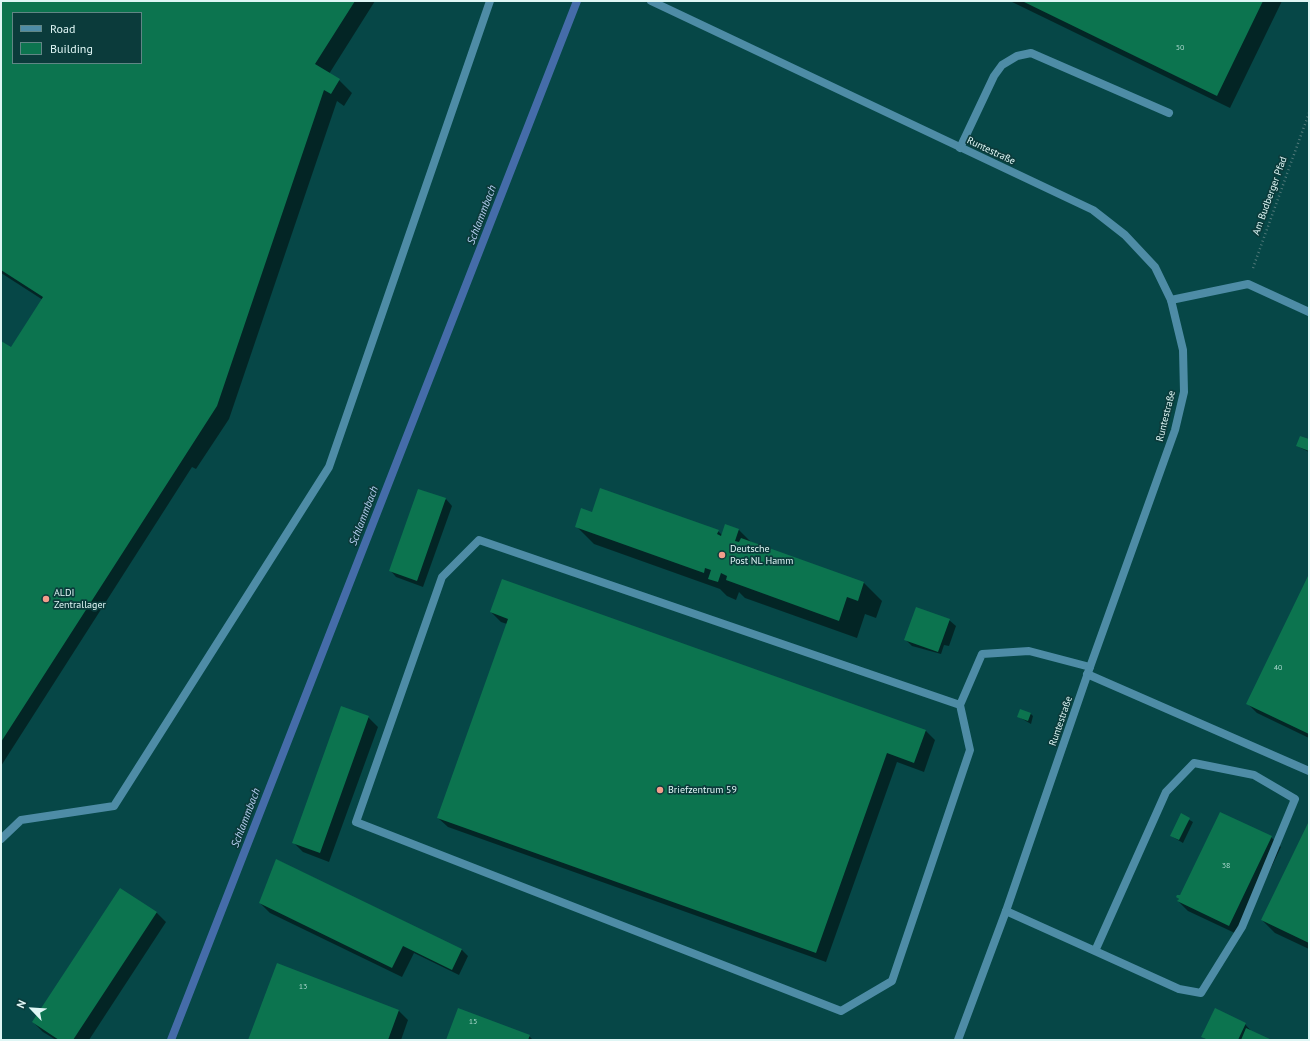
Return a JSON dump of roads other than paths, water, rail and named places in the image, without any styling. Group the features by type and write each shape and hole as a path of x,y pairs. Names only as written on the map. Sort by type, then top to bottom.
{"street":[{"path":"1,839 21,820 114,806 329,467 490,1"},
{"name":"Runtestraße","path":"651,1 1093,210 1125,235 1155,267 1171,300 1183,350 1184,392 1175,430 1089,670 1006,911 958,1040"},
{"path":"960,148 994,76 1002,65 1017,56 1031,53 1169,113"},
{"path":"1171,300 1248,284 1309,312"},
{"path":"960,705 479,540 442,577 356,822 841,1012 892,982 970,750 960,705 982,654 1029,651 1089,670 1309,771"},
{"path":"1006,911 1179,989 1201,993 1242,927 1295,799 1254,775 1194,763 1166,792 1095,951"}],"waterway":[{"name":"Schlammbach","path":"171,1040 577,1"}],"place":[{"name":"Deutsche Post NL Hamm","path":"722,555"},
{"name":"ALDI Zentrallager","path":"46,599"},
{"name":"Briefzentrum 59","path":"660,790"}]}
